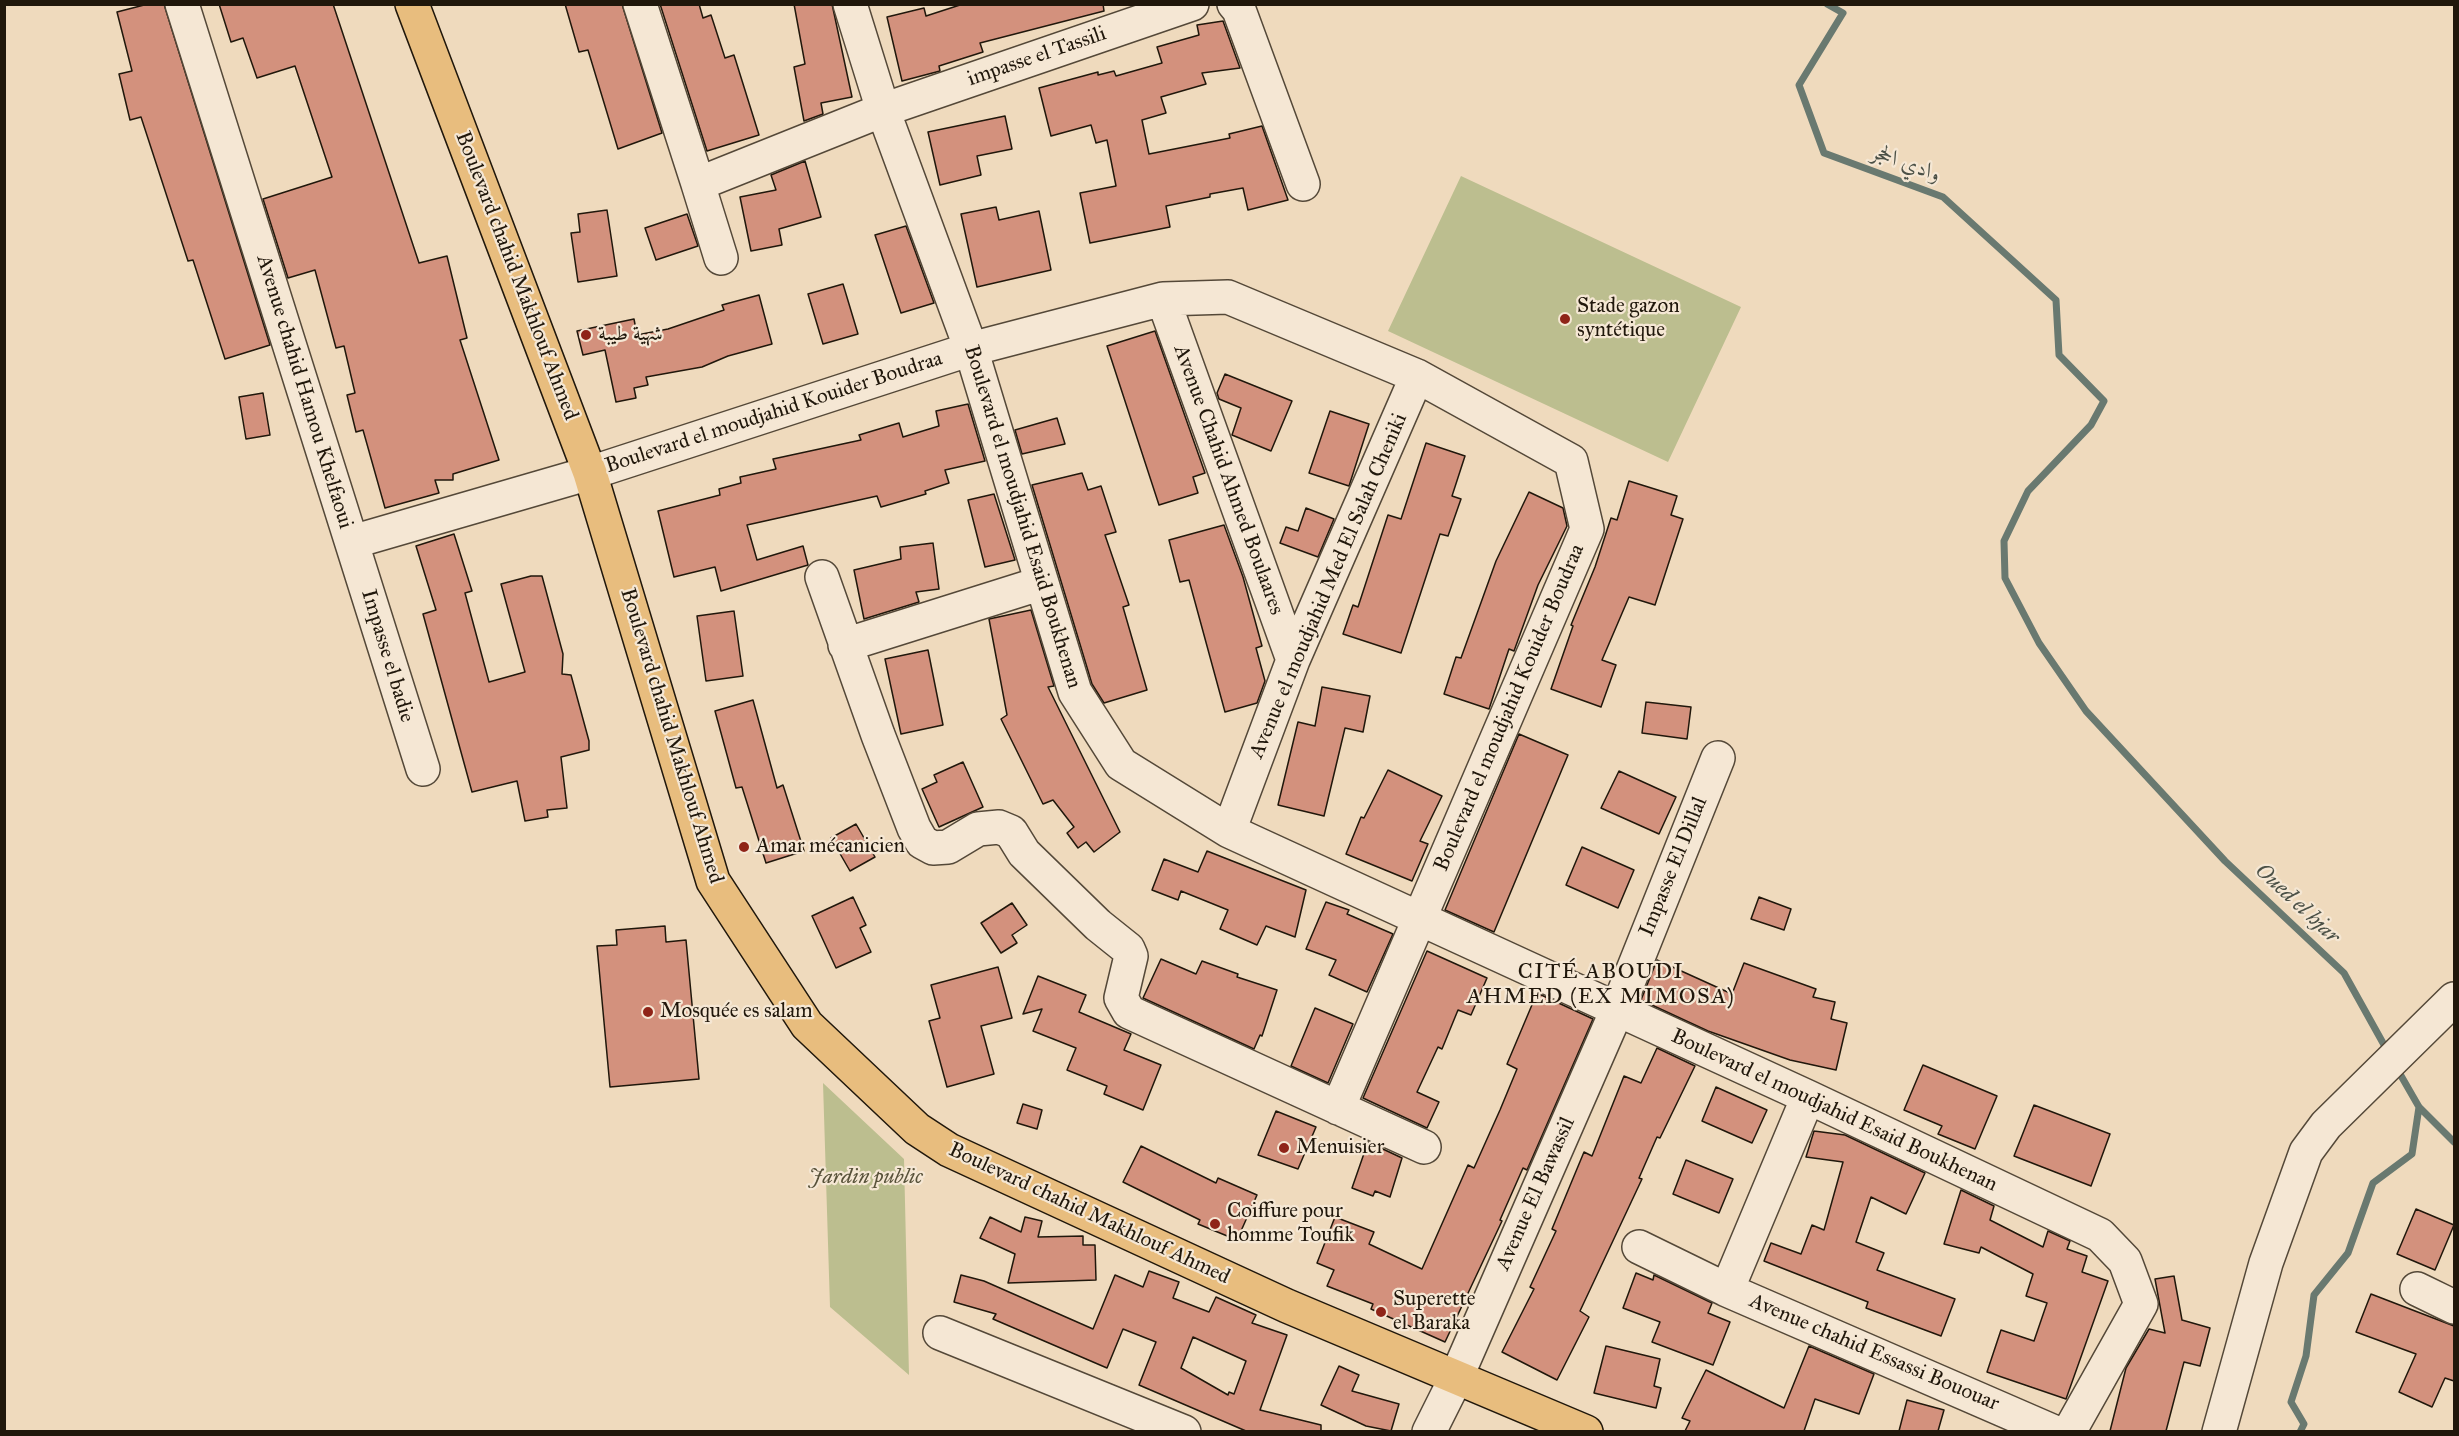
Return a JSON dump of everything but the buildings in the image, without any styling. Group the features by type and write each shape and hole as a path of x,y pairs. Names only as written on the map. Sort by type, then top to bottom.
{"main road":[{"name":"Boulevard chahid Makhlouf Ahmed","path":"412,4 590,473 713,881 807,1025 917,1129 950,1150 1287,1306 1586,1431"}],"street":[{"name":"Avenue chahid Hamou Khelfaoui","path":"182,4 352,542 590,473"},
{"path":"640,4 721,258"},
{"name":"Boulevard el moudjahid Esaid Boukhenan","path":"850,4 883,110 971,349 1075,692 1121,764 1230,831 1808,1097 2100,1235 2125,1262 2142,1304 2069,1431"},
{"name":"impasse el Tassili","path":"698,184 883,110 1192,4"},
{"path":"1234,4 1239,10 1303,184"},
{"name":"Boulevard el moudjahid Kouider Boudraa","path":"590,473 971,349 1163,299 1228,297 1417,376 1571,461 1587,529 1338,1108"},
{"name":"Avenue Chahid Ahmed Boulaares","path":"1163,299 1293,660"},
{"name":"Avenue el moudjahid Med El Salah Cheniki","path":"1230,831 1293,660 1417,376"},
{"name":"Impasse el badie","path":"352,542 423,769"},
{"path":"822,576 844,645 914,828 922,842 933,848 948,847 978,829 999,827 1011,832 1024,853 1098,925 1128,949 1131,956 1121,998 1129,1012 1424,1147"},
{"path":"844,645 1042,583"},
{"name":"Impasse El Dillal","path":"1617,1010 1718,758"},
{"path":"2219,1431 2276,1231 2306,1152 2326,1125 2451,1002"},
{"name":"Avenue El Bawassil","path":"1429,1431 1456,1378 1617,1010"},
{"name":"Avenue chahid Essassi Bououar","path":"1726,1290 1808,1097"},
{"name":"Avenue chahid Essassi Bououar","path":"1639,1247 1726,1290 2054,1431"},
{"path":"2417,1288 2454,1307"},
{"path":"940,1334 1184,1431"}],"green space":[{"name":"Stade gazon syntétique","path":"1461,176 1741,307 1668,462 1388,331"},
{"name":"Jardin public","path":"823,1083 904,1159 909,1375 830,1307"}],"waterway":[{"name":"وادي الحجر","path":"1827,4 1843,13 1799,85 1824,153 1943,197 2056,300 2059,355 2104,401 2091,425 2028,491 2004,541 2005,578 2039,643 2086,711 2225,861 2344,973 2388,1052"},
{"name":"Oued el hjar","path":"2396,1067 2419,1107 2454,1142"},
{"path":"2300,1432 2304,1424 2291,1402 2306,1356 2314,1295 2348,1253 2373,1183 2412,1154 2419,1107"}],"place":[{"name":"Stade gazon syntétique","path":"1565,319"},
{"name":"شهية طيبة","path":"586,335"},
{"name":"Amar mécanicien","path":"744,847"},
{"name":"Mosquée es salam","path":"648,1012"},
{"name":"Menuisier","path":"1284,1148"},
{"name":"Coiffure pour homme Toufik","path":"1215,1224"},
{"name":"Superette el Baraka","path":"1381,1312"}],"district":[{"name":"CITÉ ABOUDI AHMED (EX MIMOSA)","path":"1601,986"}]}
